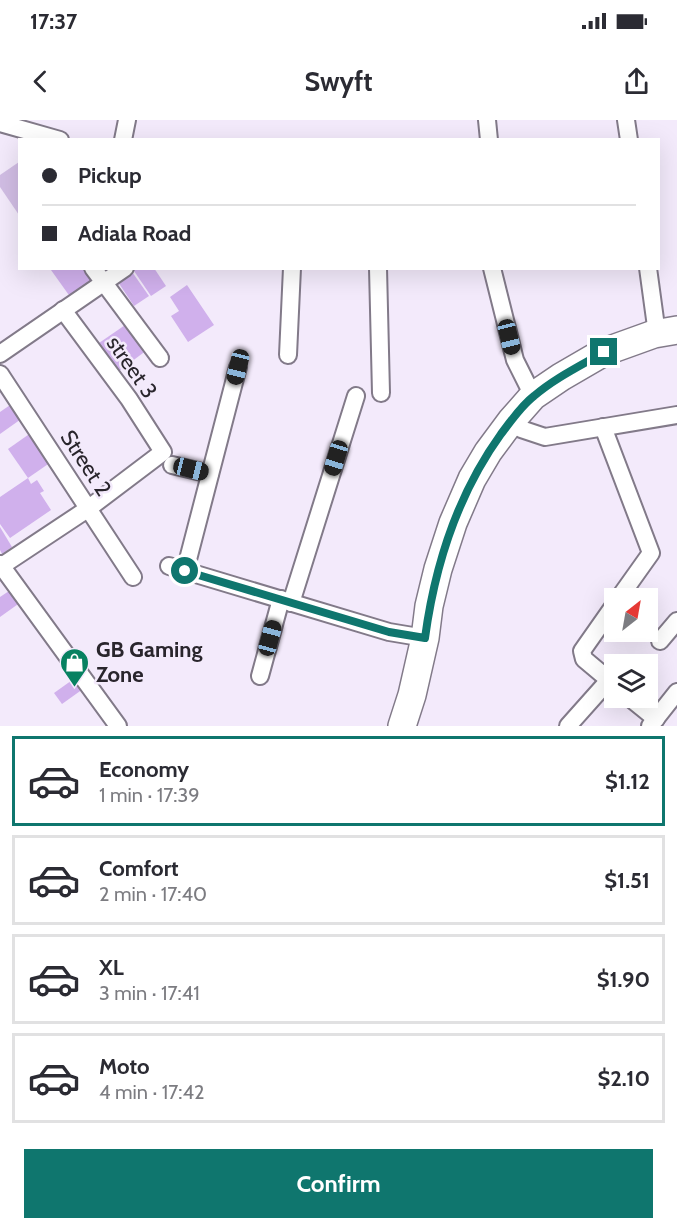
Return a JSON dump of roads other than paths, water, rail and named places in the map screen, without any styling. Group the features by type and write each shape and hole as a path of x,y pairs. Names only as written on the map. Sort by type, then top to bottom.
{"main road":[{"path":"402,726 412,695 438,569 453,523 472,479 488,453 533,396 561,377 604,352 670,335"},
{"path":"415,726 434,657 449,573 483,484 498,459 520,429 542,406 609,363 657,346 670,335"}],"street":[{"path":"123,138 127,120"},
{"path":"487,120 489,138"},
{"path":"626,120 629,138"},
{"path":"0,123 21,124 55,138"},
{"path":"94,270 160,358"},
{"path":"0,354 122,270"},
{"path":"288,355 292,270"},
{"path":"378,270 381,393"},
{"path":"492,270 515,360 533,396"},
{"path":"649,270 670,335"},
{"name":"street 3","path":"63,310 129,399 167,458"},
{"path":"238,367 210,474 177,568 389,632 425,638"},
{"name":"Street 2","path":"0,374 134,577"},
{"path":"260,676 356,396"},
{"path":"520,429 545,437 677,415"},
{"path":"603,427 651,554 626,588"},
{"path":"118,726 1,566 167,458 210,474"},
{"path":"604,620 582,651 584,660 604,676"},
{"path":"660,640 677,621"},
{"path":"568,726 604,691"},
{"path":"640,708 653,722 677,692"}],"place":[{"name":"GB Gaming Zone","path":"75,688"}]}
